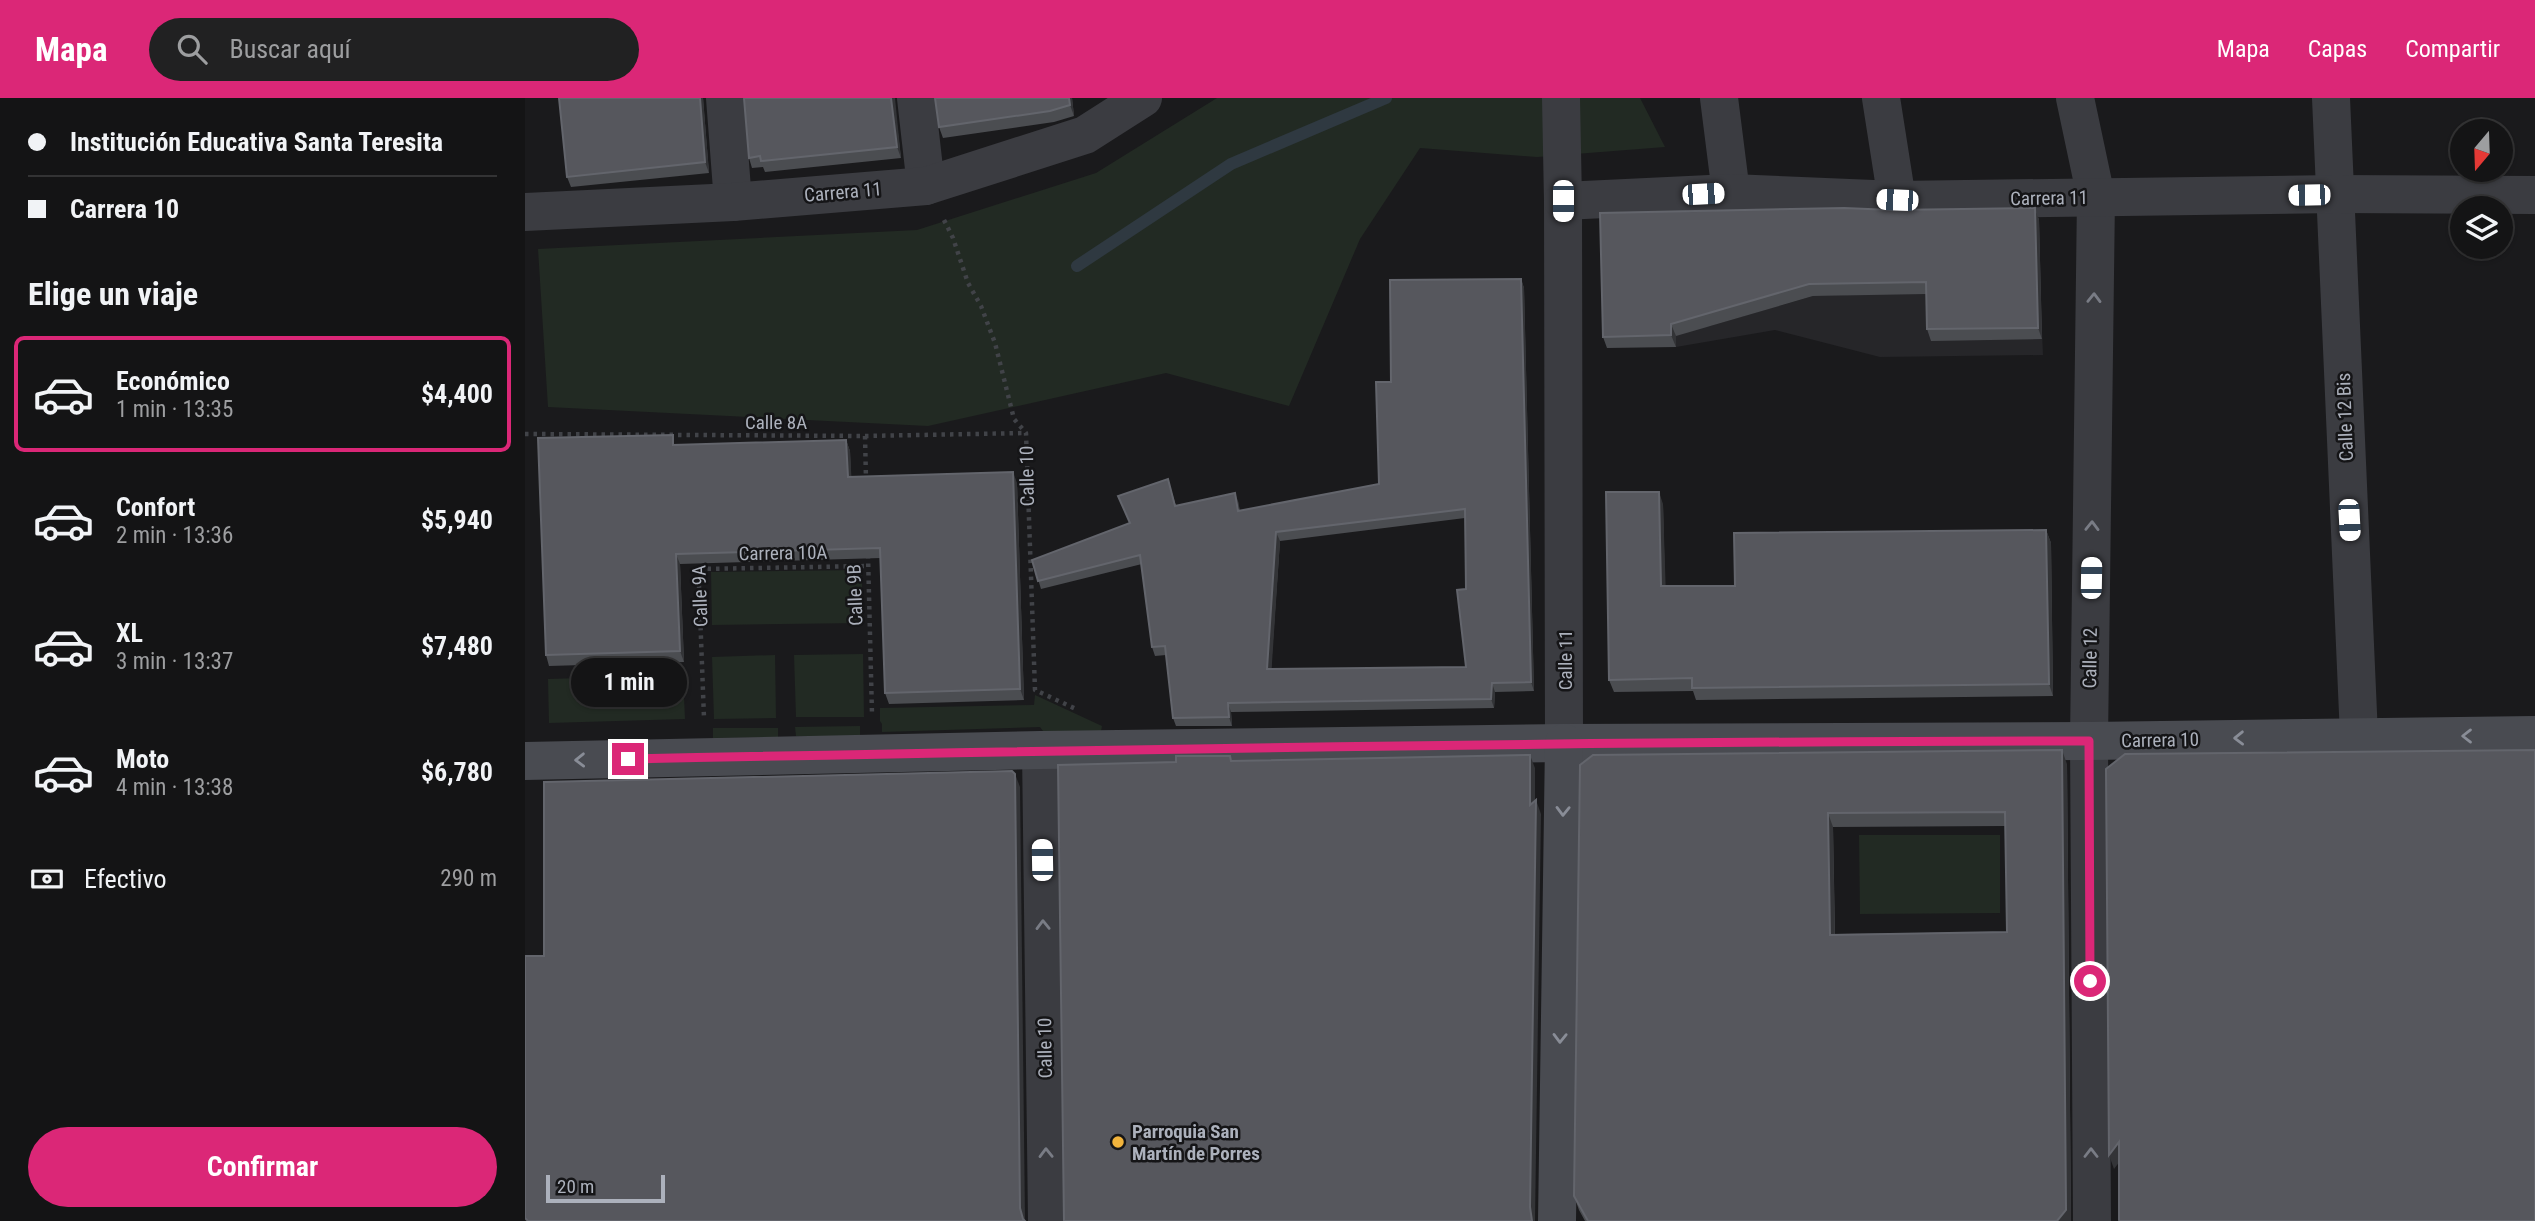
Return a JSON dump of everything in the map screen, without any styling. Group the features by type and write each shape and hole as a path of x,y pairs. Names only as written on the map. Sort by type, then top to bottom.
{"main road":[{"name":"Carrera 10","path":"525,761 1564,743 2089,741 2535,735"},
{"name":"Calle 11","path":"1557,1221 1564,743"}],"street":[{"path":"725,98 733,202"},
{"path":"916,98 926,186"},
{"path":"1082,98 1085,135"},
{"name":"Carrera 11","path":"525,212 733,202 926,186 1085,135 1143,98"},
{"name":"Calle 11","path":"1561,98 1566,698 1564,743"},
{"path":"1719,98 1731,193"},
{"path":"1881,98 1897,200"},
{"name":"Calle 12","path":"2075,98 2095,197 2089,741 2092,1221"},
{"name":"Calle 12 Bis","path":"2331,98 2359,736"},
{"name":"Carrera 11","path":"1563,201 1731,193 1897,200 2335,194 2535,195"},
{"name":"Calle 10","path":"1041,750 1047,1221"}],"path":[{"name":"Calle 10","path":"926,186 953,238 968,283 981,306 995,343 1014,419 1026,433 1035,690 1103,721 1106,749"},
{"name":"Calle 8A","path":"525,434 865,436 1026,433"},
{"path":"697,435 697,449"},
{"path":"865,436 866,488"},
{"name":"Calle 9B","path":"868,553 873,754"},
{"name":"Calle 9A","path":"698,556 705,758"},
{"name":"Carrera 10A","path":"699,569 868,566"}],"shaded area":[{"path":"1217,98 1640,98 1665,147 1537,157 1420,148 1360,239 1289,406 1166,373 928,426 548,407 538,249 917,230 1096,173"},
{"path":"2038,237 2043,355 1880,357 1775,330 1676,347 1675,328 1710,326 1813,296 1881,294 1880,240"},
{"path":"862,570 862,623 712,625 711,572"},
{"path":"863,654 864,717 796,717 794,655"},
{"path":"775,655 776,718 714,719 712,657"},
{"path":"683,675 685,719 549,723 548,679"},
{"path":"1035,695 1102,726 1101,731 1043,731 1040,727 882,732 880,708 1034,705"},
{"path":"860,726 860,736 796,736 795,727"},
{"path":"713,728 778,728 778,737 713,738"},
{"path":"1859,835 2000,835 2000,913 1860,914"}],"building":[{"path":"559,98 700,98 705,162 567,177"},
{"path":"744,98 891,98 897,147 761,161 760,156 749,158"},
{"path":"935,98 1069,98 1070,105 1050,111 939,127"},
{"path":"1844,208 2035,208 2038,328 1927,329 1926,282 1809,284 1671,324 1671,335 1603,337 1600,213"},
{"path":"1521,279 1531,682 1492,683 1491,699 1228,703 1229,717 1173,718 1165,646 1152,647 1140,555 1038,581 1032,560 1130,523 1118,496 1168,479 1175,506 1235,493 1238,511 1379,484 1376,382 1391,382 1390,280","holes":["1465,509 1466,589 1457,590 1466,667 1267,669 1276,532"]},
{"path":"673,435 673,445 846,440 848,477 1013,472 1020,689 885,693 880,548 676,554 680,651 546,655 538,438"},
{"path":"1606,492 1659,492 1661,586 1735,586 1734,533 2046,530 2049,684 1692,688 1692,678 1609,680"},
{"path":"2062,750 2066,1210 2057,1221 1588,1221 1574,1196 1580,765 1593,755","holes":["2005,812 2007,932 1830,935 1828,813"]},
{"path":"2535,750 2535,1221 2120,1221 2119,1142 2109,1155 2106,769 2125,754"},
{"path":"1530,755 1530,805 1536,800 1530,1207 1532,1221 1064,1221 1058,765 1176,762 1176,756 1230,756 1231,761"},
{"path":"1012,771 1015,774 1020,1208 1025,1221 528,1221 525,1218 525,956 544,956 544,782"}],"waterway":[{"path":"1077,266 1231,164 1386,98"}],"place":[{"name":"Parroquia San Martín de Porres","path":"1118,1142"}],"route":[{"path":"628,759 1564,743 2089,741 2090,981"}]}
